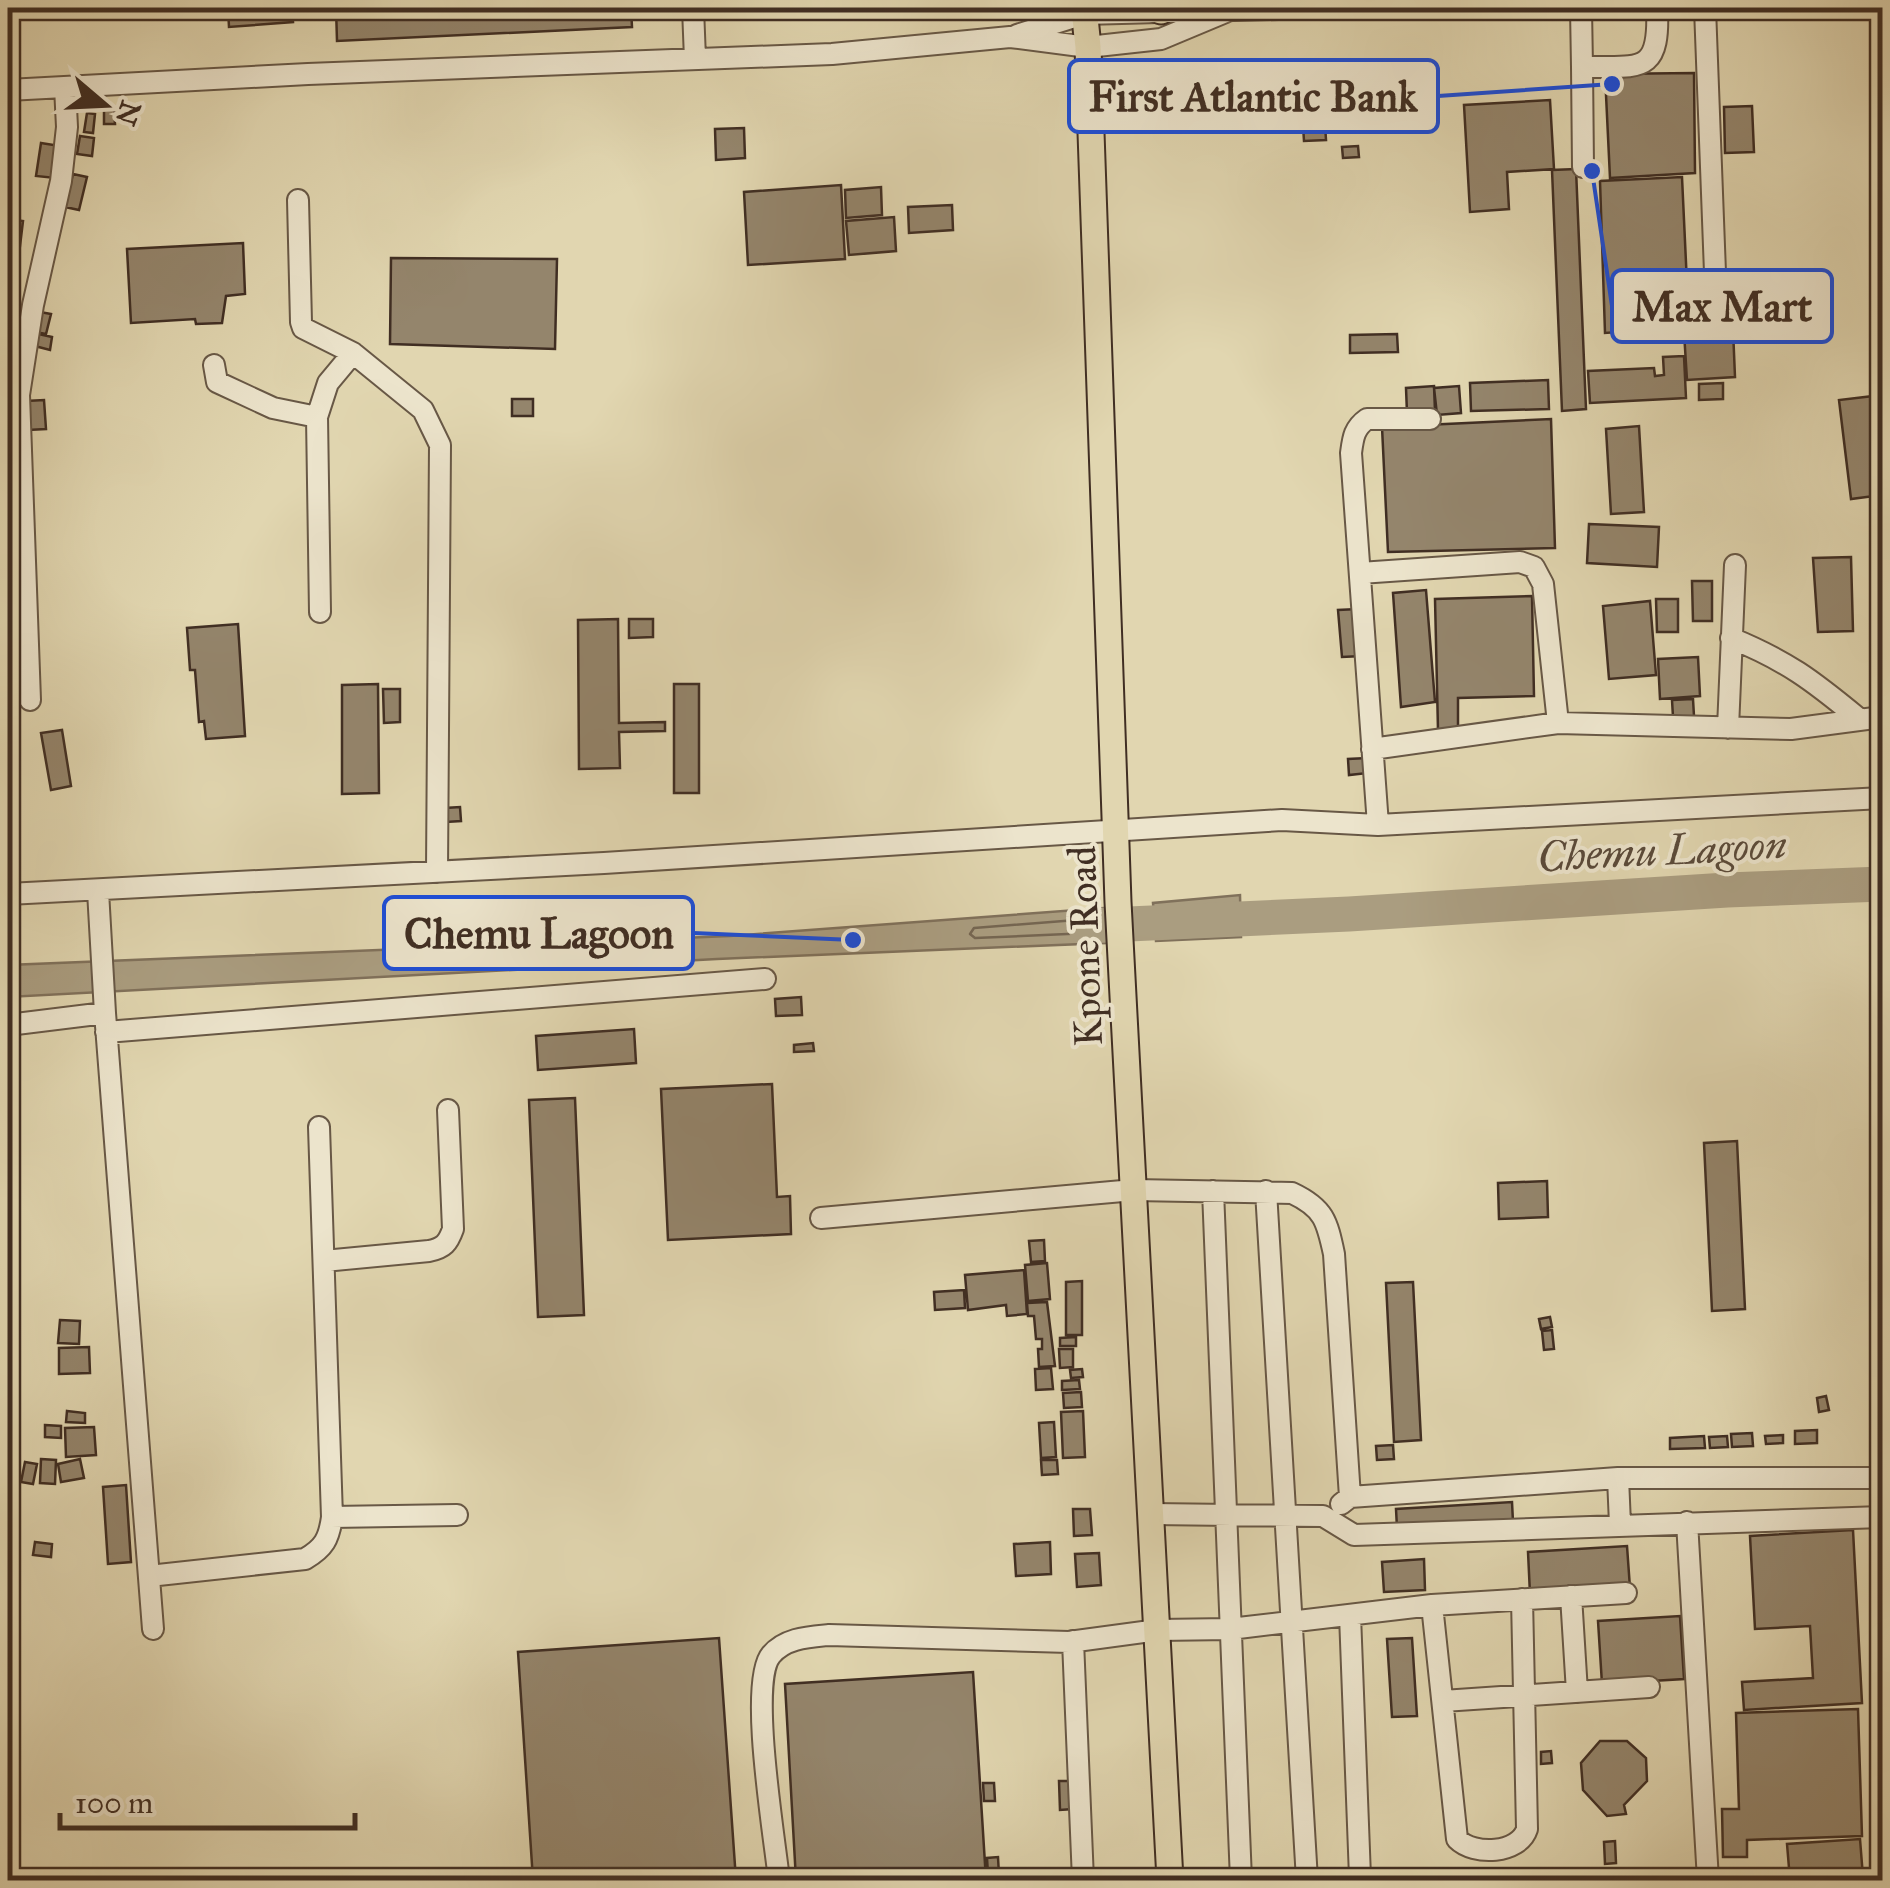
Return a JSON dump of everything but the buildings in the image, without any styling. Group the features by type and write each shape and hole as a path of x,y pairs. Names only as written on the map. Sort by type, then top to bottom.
{"main road":[{"name":"Kpone Road","path":"1084,11 1118,902 1170,1880"}],"street":[{"path":"693,8 695,59"},
{"path":"1010,37 1084,11 1311,8"},
{"path":"1581,8 1583,167"},
{"path":"1582,67 1636,66 1649,60 1656,51 1657,8"},
{"path":"1705,8 1716,298"},
{"path":"8,90 832,54 1010,37 1088,47 1161,39 1228,11"},
{"path":"30,700 18,396 60,181 67,127 65,87"},
{"path":"298,200 300,322 309,332 353,353 423,410 434,426 440,446 437,872"},
{"path":"320,612 317,417 328,384 353,353"},
{"path":"214,365 217,382 273,408 317,417"},
{"path":"1378,825 1351,453 1360,424 1368,420 1430,419"},
{"path":"1360,574 1520,562 1534,567 1544,584 1558,723"},
{"path":"1728,728 1734,565"},
{"path":"1731,638 1777,656 1858,718"},
{"path":"1372,748 1558,723 1791,728 1882,717"},
{"path":"8,894 98,892 1282,820 1378,825 1882,798"},
{"path":"98,892 153,1629"},
{"path":"8,1025 106,1023 765,980"},
{"path":"1882,1104 1882,1118"},
{"path":"324,1261 429,1251 441,1249 449,1241 453,1229 448,1110"},
{"path":"148,1576 305,1559 319,1551 329,1538 332,1517 319,1127"},
{"path":"820,1218 1134,1190 1292,1193 1313,1204 1328,1224 1334,1254 1350,1497"},
{"path":"1213,1191 1241,1880"},
{"path":"1266,1191 1306,1880"},
{"path":"1618,1478 1620,1524"},
{"path":"1323,1516 1350,1497 1618,1478 1882,1478"},
{"path":"1152,1514 1323,1516 1354,1534 1882,1517"},
{"path":"332,1517 457,1515"},
{"path":"1687,1522 1708,1880"},
{"path":"779,1880 761,1708 764,1666 773,1652 797,1638 828,1635 1073,1642 1158,1630 1230,1629 1432,1605 1626,1593"},
{"path":"1571,1596 1577,1692"},
{"path":"1432,1605 1457,1838 1472,1849 1515,1847 1524,1840 1527,1829 1522,1600"},
{"path":"1350,1615 1360,1877"},
{"path":"1073,1642 1082,1880"},
{"path":"1442,1701 1650,1687"}],"water":[{"path":"1240,895 1241,937 1156,941 1153,903"},
{"path":"1103,908 1106,943 717,959 8,997 8,965 730,936"}],"waterway":[{"name":"Chemu Lagoon","path":"1085,926 1882,884"}],"place":[{"name":"First Atlantic Bank","path":"1612,84"},
{"name":"Max Mart","path":"1592,171"},
{"name":"Chemu Lagoon","path":"853,940"}]}
